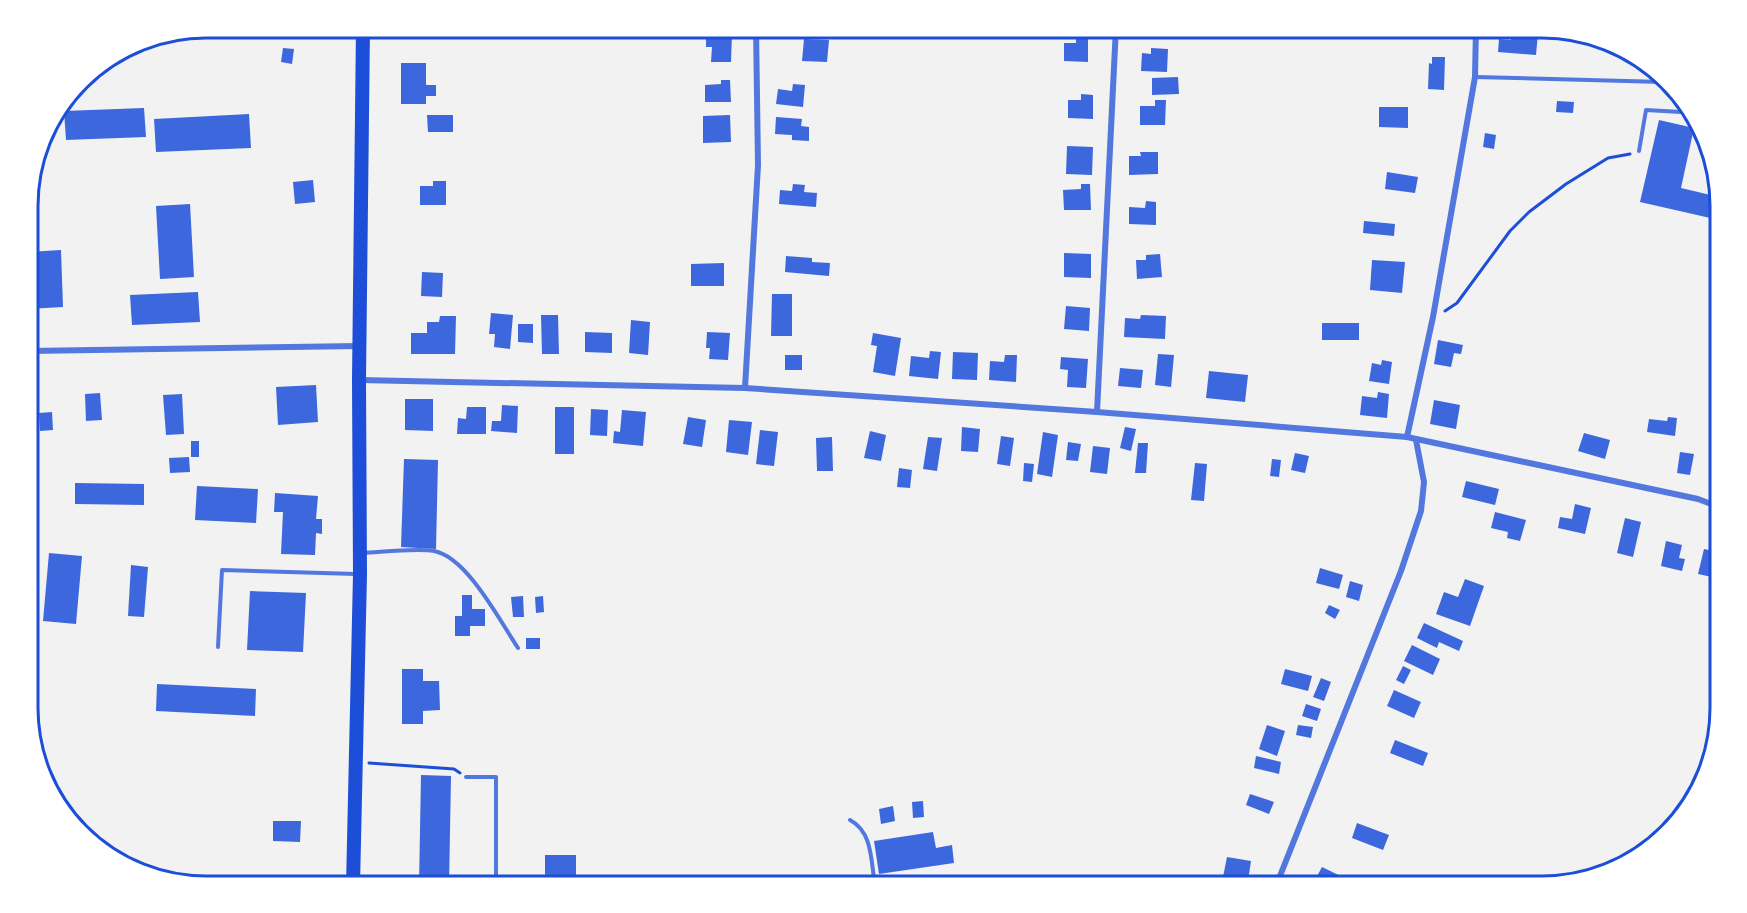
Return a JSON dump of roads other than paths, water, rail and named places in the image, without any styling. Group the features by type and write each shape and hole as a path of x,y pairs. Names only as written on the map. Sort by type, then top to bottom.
{"main road":[{"path":"353,876 360,574 359,380 363,38"}],"street":[{"path":"745,388 758,165 756,38"},
{"path":"1097,412 1115,38"},
{"path":"1407,437 1433,317 1475,77 1476,38"},
{"path":"38,351 360,346"},
{"path":"359,380 745,388 1097,412 1407,437 1698,499 1710,504"},
{"path":"1280,875 1401,571 1421,511 1424,482 1416,440"}],"lane":[{"path":"1475,77 1655,82"},
{"path":"1639,152 1646,110 1681,112"},
{"path":"360,553 433,551 449,556 466,571 518,648"},
{"path":"218,647 222,570 360,574"},
{"path":"466,777 496,777 496,876"},
{"path":"850,820 858,824 867,837 873,876"}]}
